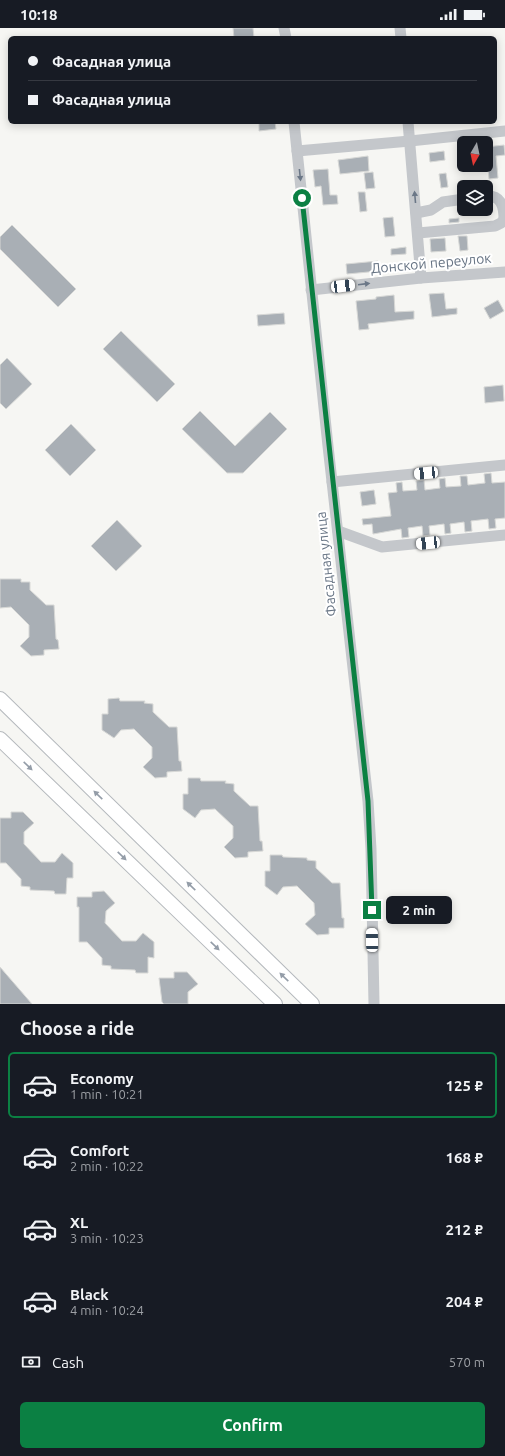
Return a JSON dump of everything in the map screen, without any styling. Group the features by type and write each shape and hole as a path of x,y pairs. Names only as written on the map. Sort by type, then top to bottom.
{"main road":[{"path":"0,699 312,1004"},
{"path":"0,739 275,1004"}],"street":[{"name":"Фасадная улица","path":"294,124 311,290 370,820 374,1004"},
{"path":"408,124 421,278"},
{"path":"298,151 505,131"},
{"path":"418,233 495,226 501,223 504,219 501,202 498,197 493,196"},
{"path":"416,213 431,210 443,202 457,200"},
{"name":"Донской переулок","path":"311,290 421,278 505,272"},
{"path":"332,482 505,465"},
{"path":"338,531 382,548 505,535"}],"building":[{"path":"233,28 253,28 254,36 234,36"},
{"path":"259,124 275,124 276,129 259,131"},
{"path":"504,145 505,155 496,156 498,178 489,179 488,172 493,172 493,146"},
{"path":"444,151 445,160 430,162 429,153"},
{"path":"368,156 369,171 340,174 338,160"},
{"path":"328,169 330,195 337,195 338,204 323,205 321,186 315,187 313,170"},
{"path":"373,172 375,188 366,189 364,173"},
{"path":"446,173 448,187 441,188 439,174"},
{"path":"358,192 365,192 367,211 360,212"},
{"path":"393,217 395,236 385,237 383,218"},
{"path":"459,218 459,222 449,223 449,219"},
{"path":"12,225 76,289 58,307 0,249 0,237"},
{"path":"458,236 467,236 468,250 460,251"},
{"path":"445,238 446,251 431,252 430,239"},
{"path":"406,247 406,254 391,255 391,249"},
{"path":"378,261 379,271 347,274 346,264"},
{"path":"444,293 446,309 457,308 457,314 432,317 429,294"},
{"path":"394,295 395,312 414,311 414,319 368,324 369,329 359,330 356,301"},
{"path":"498,300 504,311 490,319 484,308"},
{"path":"284,313 285,324 258,326 257,315"},
{"path":"121,331 175,384 157,402 103,349"},
{"path":"7,358 32,384 6,409 0,403 0,365"},
{"path":"503,385 504,401 485,403 484,387"},
{"path":"200,411 235,446 270,412 287,429 243,473 227,473 182,429"},
{"path":"71,424 96,450 70,476 45,450"},
{"path":"491,473 492,483 505,482 505,518 495,519 496,528 489,529 488,519 471,521 472,531 465,532 464,522 450,524 451,533 445,534 444,524 429,526 430,535 423,536 422,526 408,528 409,537 402,538 401,529 373,534 372,524 363,525 362,519 391,516 388,493 397,492 396,483 402,482 403,491 417,490 416,481 424,480 425,490 440,488 439,479 445,478 446,487 461,486 460,476 467,476 468,485 485,483 484,474"},
{"path":"374,490 376,504 362,506 360,492"},
{"path":"117,520 142,546 116,571 91,546"},
{"path":"0,579 21,579 21,582 30,582 30,590 46,605 54,605 56,639 58,640 59,649 44,650 44,655 31,656 20,646 29,637 29,625 11,607 0,608"},
{"path":"119,698 120,701 145,701 144,703 153,704 153,712 169,727 177,727 179,761 181,761 182,771 167,772 167,777 155,778 143,767 152,758 152,747 134,729 121,730 114,738 102,730 102,714 108,714 108,699"},
{"path":"188,778 200,778 201,781 226,781 225,783 234,784 234,791 250,806 258,806 260,841 262,841 263,851 248,852 248,857 235,858 224,847 233,838 233,826 215,809 201,810 195,818 183,809 183,794 188,794"},
{"path":"11,812 23,812 34,823 24,832 24,844 41,862 55,862 62,853 73,863 73,878 67,878 66,894 55,894 54,891 30,890 30,887 21,886 21,879 6,863 0,863 0,818 11,818"},
{"path":"270,855 307,858 307,860 316,861 316,868 332,883 340,883 344,928 329,928 329,934 317,935 305,924 315,915 314,903 297,886 283,887 277,895 265,886 265,871 270,871"},
{"path":"104,891 115,903 106,911 105,923 122,941 136,941 143,933 154,942 154,958 148,957 148,973 136,973 135,970 111,969 111,966 102,965 102,958 87,942 79,942 79,907 77,907 77,897 92,897 92,892"},
{"path":"0,967 32,1004 0,1004"},
{"path":"174,972 187,972 198,984 188,992 188,1004 164,1004 162,1002 159,978 174,978"}],"route":[{"path":"302,198 370,820 372,910"}]}
